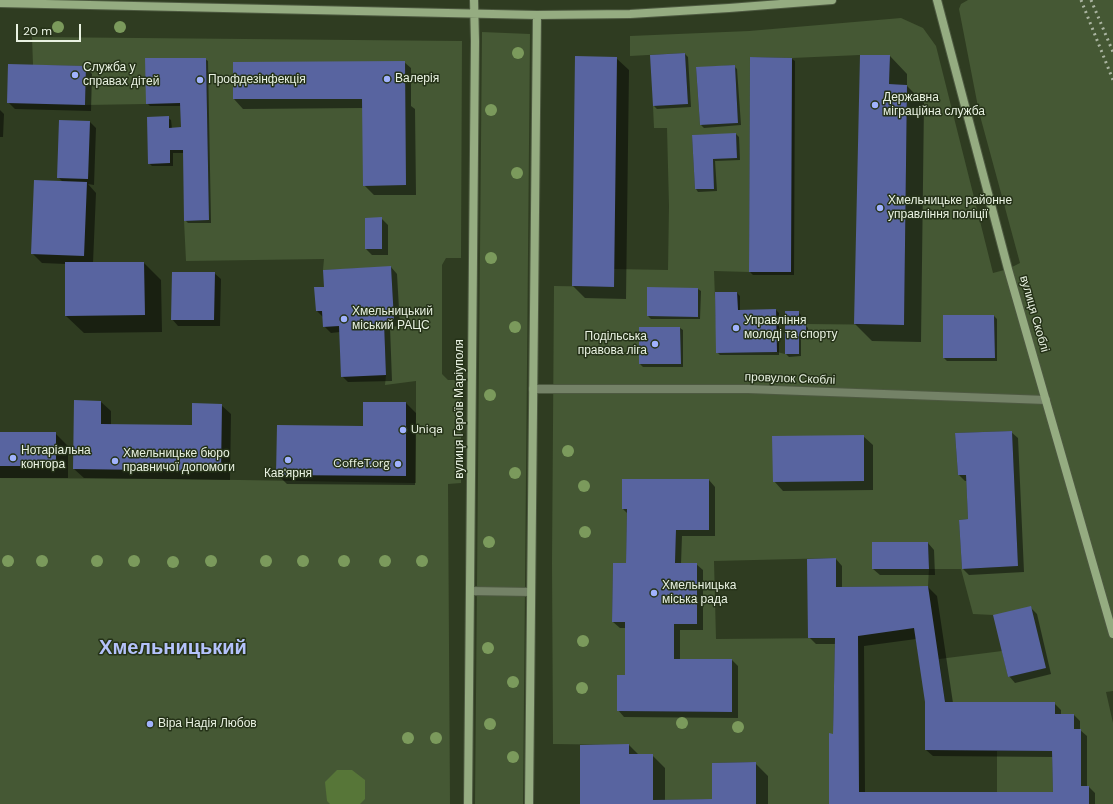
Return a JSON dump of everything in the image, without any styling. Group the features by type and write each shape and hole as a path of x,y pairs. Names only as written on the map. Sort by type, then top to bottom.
{"street":[{"name":"вулиця Героїв Маріуполя","path":"468,804 474,0"},
{"path":"0,3 536,15 630,14 832,0"},
{"name":"вулиця Скоблі","path":"937,0 1008,269 1113,634"},
{"path":"529,804 536,15"},
{"name":"провулок Скоблі","path":"533,389 748,389 1046,400"},
{"path":"470,591 531,592"}],"shaded area":[{"path":"968,0 1113,0 1113,691 1106,692 1113,723 1113,804 1089,804 1089,786 1081,786 1081,729 1074,729 1074,714 1055,714 945,702 939,659 1002,651 1008,677 1045,668 993,615 973,614 961,569 929,569 928,586 836,587 836,558 714,561 716,639 835,638 833,734 830,734 829,804 756,804 755,762 712,763 712,799 653,800 653,754 629,754 629,745 553,744 552,563 554,286 614,287 614,269 668,270 669,206 667,128 654,128 653,106 688,104 685,53 630,56 630,36 749,31 901,18 923,28 936,46 993,273 1008,269 1020,263 979,112 959,9 961,4","holes":["890,55 889,84 907,85 904,325 806,324 806,334 799,334 799,354 785,354 777,352 717,353 714,271 749,272 750,57 792,58","735,65 738,123 700,125 696,68","736,134 737,157 713,159 714,188 695,189 692,135","943,315 994,315 995,358 944,358","1012,431 1018,566 962,569 959,520 968,519 966,475 958,475 955,433","622,479 709,479 709,530 676,530 675,563 697,563 697,624 674,624 674,659 732,659 732,712 617,711 617,675 625,675 625,622 612,622 613,563 626,563 627,509 622,509","928,542 929,569 873,569 872,543"]},
{"path":"482,32 530,34 523,804 475,804"},
{"path":"32,37 462,41 461,258 446,258 442,265 442,374 448,380 461,380 461,483 448,484 450,804 0,804 0,478 416,483 416,381 385,385 384,321 394,320 391,267 323,270 324,259 186,261 184,221 209,220 206,58 146,58 146,104 85,105 86,66 33,65"},
{"path":"997,751 1052,751 1053,792 997,792"},
{"path":"337,770 352,770 365,780 365,799 360,804 330,804 327,801 325,782"}],"building":[{"path":"685,53 688,104 653,106 650,55"},
{"path":"860,55 890,55 889,84 907,85 904,325 854,324"},
{"path":"575,56 617,57 614,287 572,286"},
{"path":"750,57 792,58 791,272 749,272"},
{"path":"145,58 206,58 209,220 184,221 183,150 170,150 170,163 148,164 147,117 169,116 169,128 181,127 180,103 146,104"},
{"path":"405,61 406,185 363,186 362,99 233,99 233,62"},
{"path":"8,64 86,66 85,105 7,103"},
{"path":"735,65 738,123 700,125 696,67"},
{"path":"59,120 90,121 88,179 57,178"},
{"path":"736,133 737,158 713,159 714,189 695,189 692,135"},
{"path":"34,180 87,182 84,256 31,254"},
{"path":"382,217 382,249 365,249 365,218"},
{"path":"65,262 144,262 145,315 65,316"},
{"path":"391,266 394,320 384,321 386,375 341,377 339,326 323,327 322,311 316,311 314,287 324,287 323,270"},
{"path":"172,272 215,272 214,320 171,320"},
{"path":"647,287 698,288 698,317 647,316"},
{"path":"715,292 737,292 738,310 776,309 777,352 716,353"},
{"path":"785,311 799,311 799,324 806,324 806,334 799,334 799,354 785,354"},
{"path":"943,315 994,315 995,358 943,358"},
{"path":"639,327 680,327 681,364 639,364"},
{"path":"74,400 101,401 101,424 192,425 192,403 222,404 221,471 73,469"},
{"path":"363,402 406,402 406,476 276,475 277,425 363,426"},
{"path":"1012,431 1018,566 962,569 959,520 968,519 966,475 958,475 955,433"},
{"path":"0,432 56,432 56,466 0,466"},
{"path":"864,435 864,481 773,482 772,436"},
{"path":"622,479 709,479 709,530 676,530 675,563 697,563 697,624 674,624 674,659 732,659 732,712 617,711 617,675 625,675 625,622 612,622 613,563 626,563 627,509 622,509"},
{"path":"872,542 928,542 929,569 872,569"},
{"path":"836,558 836,587 928,586 945,702 1055,702 1055,714 1074,714 1074,729 1081,729 1081,786 1089,786 1089,804 829,804 829,733 833,734 835,638 808,638 807,559","holes":["914,628 925,702 925,750 1052,751 1053,792 859,792 858,636"]},
{"path":"1031,606 1046,668 1008,677 993,615"},
{"path":"629,744 629,754 653,754 653,800 712,799 712,763 756,762 756,804 580,804 580,745"}],"railway":[{"path":"1081,0 1113,80"},
{"path":"1091,0 1113,52"}],"place":[{"name":"Служба у справах дітей","path":"75,75"},
{"name":"Валерія","path":"387,79"},
{"name":"Профдезінфекція","path":"200,80"},
{"name":"Державна міграційна служба","path":"875,105"},
{"name":"Хмельницьке районне управління поліції","path":"880,208"},
{"name":"Хмельницький міський РАЦС","path":"344,319"},
{"name":"Управління молоді та спорту","path":"736,328"},
{"name":"Подільська правова ліга","path":"655,344"},
{"name":"Uniqa","path":"403,430"},
{"name":"Нотаріальна контора","path":"13,458"},
{"name":"Кав'ярня","path":"288,460"},
{"name":"Хмельницьке бюро правничої допомоги","path":"115,461"},
{"name":"CoffeT.org","path":"398,464"},
{"name":"Хмельницька міська рада","path":"654,593"},
{"name":"Віра Надія Любов","path":"150,724"}],"district":[{"name":"Хмельницький","path":"173,649"}]}
